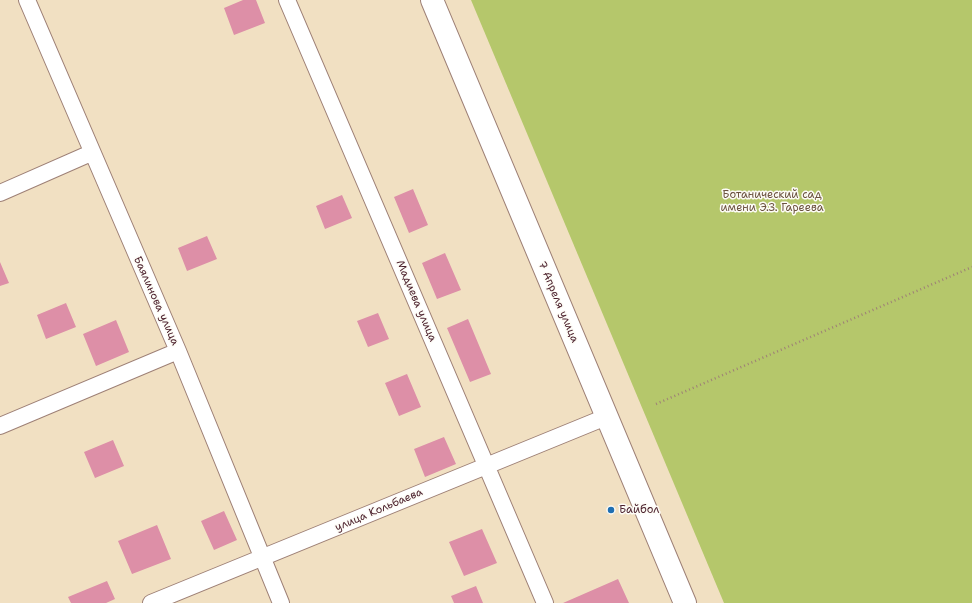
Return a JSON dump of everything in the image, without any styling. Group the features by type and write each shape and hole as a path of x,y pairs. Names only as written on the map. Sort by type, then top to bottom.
{"main road":[{"name":"7 Апреля улица","path":"432,0 685,603"}],"street":[{"name":"Баялинова улица","path":"27,0 91,153 178,351 281,603"},
{"name":"Мадиева улица","path":"287,0 545,603"},
{"path":"0,193 91,153"},
{"path":"0,426 178,351"},
{"name":"улица Кольбаева","path":"151,603 606,417"}],"path":[{"path":"656,404 972,267"}],"green space":[{"name":"Ботанический сад имени Э.З. Гареева","path":"471,0 972,0 972,603 724,603"}],"building":[{"path":"243,0 256,0 265,23 234,35 224,8"},
{"path":"413,189 428,225 409,233 394,197"},
{"path":"342,195 352,218 325,229 316,206"},
{"path":"207,236 217,259 187,271 178,248"},
{"path":"445,253 461,290 437,299 422,263"},
{"path":"0,262 9,283 0,286"},
{"path":"66,303 76,327 46,339 37,315"},
{"path":"378,313 389,339 368,347 357,321"},
{"path":"468,319 491,374 470,382 447,328"},
{"path":"116,320 129,352 96,366 83,334"},
{"path":"407,374 421,407 399,416 385,383"},
{"path":"444,437 456,464 425,477 414,449"},
{"path":"113,440 124,466 95,478 84,452"},
{"path":"224,511 237,540 214,550 201,521"},
{"path":"157,525 171,559 132,574 118,541"},
{"path":"482,529 497,563 464,576 449,542"},
{"path":"618,579 629,603 563,603"},
{"path":"107,581 115,599 106,603 71,603 68,597"},
{"path":"476,586 483,603 454,603 451,596"}],"place":[{"name":"Байбол","path":"611,510"}]}
